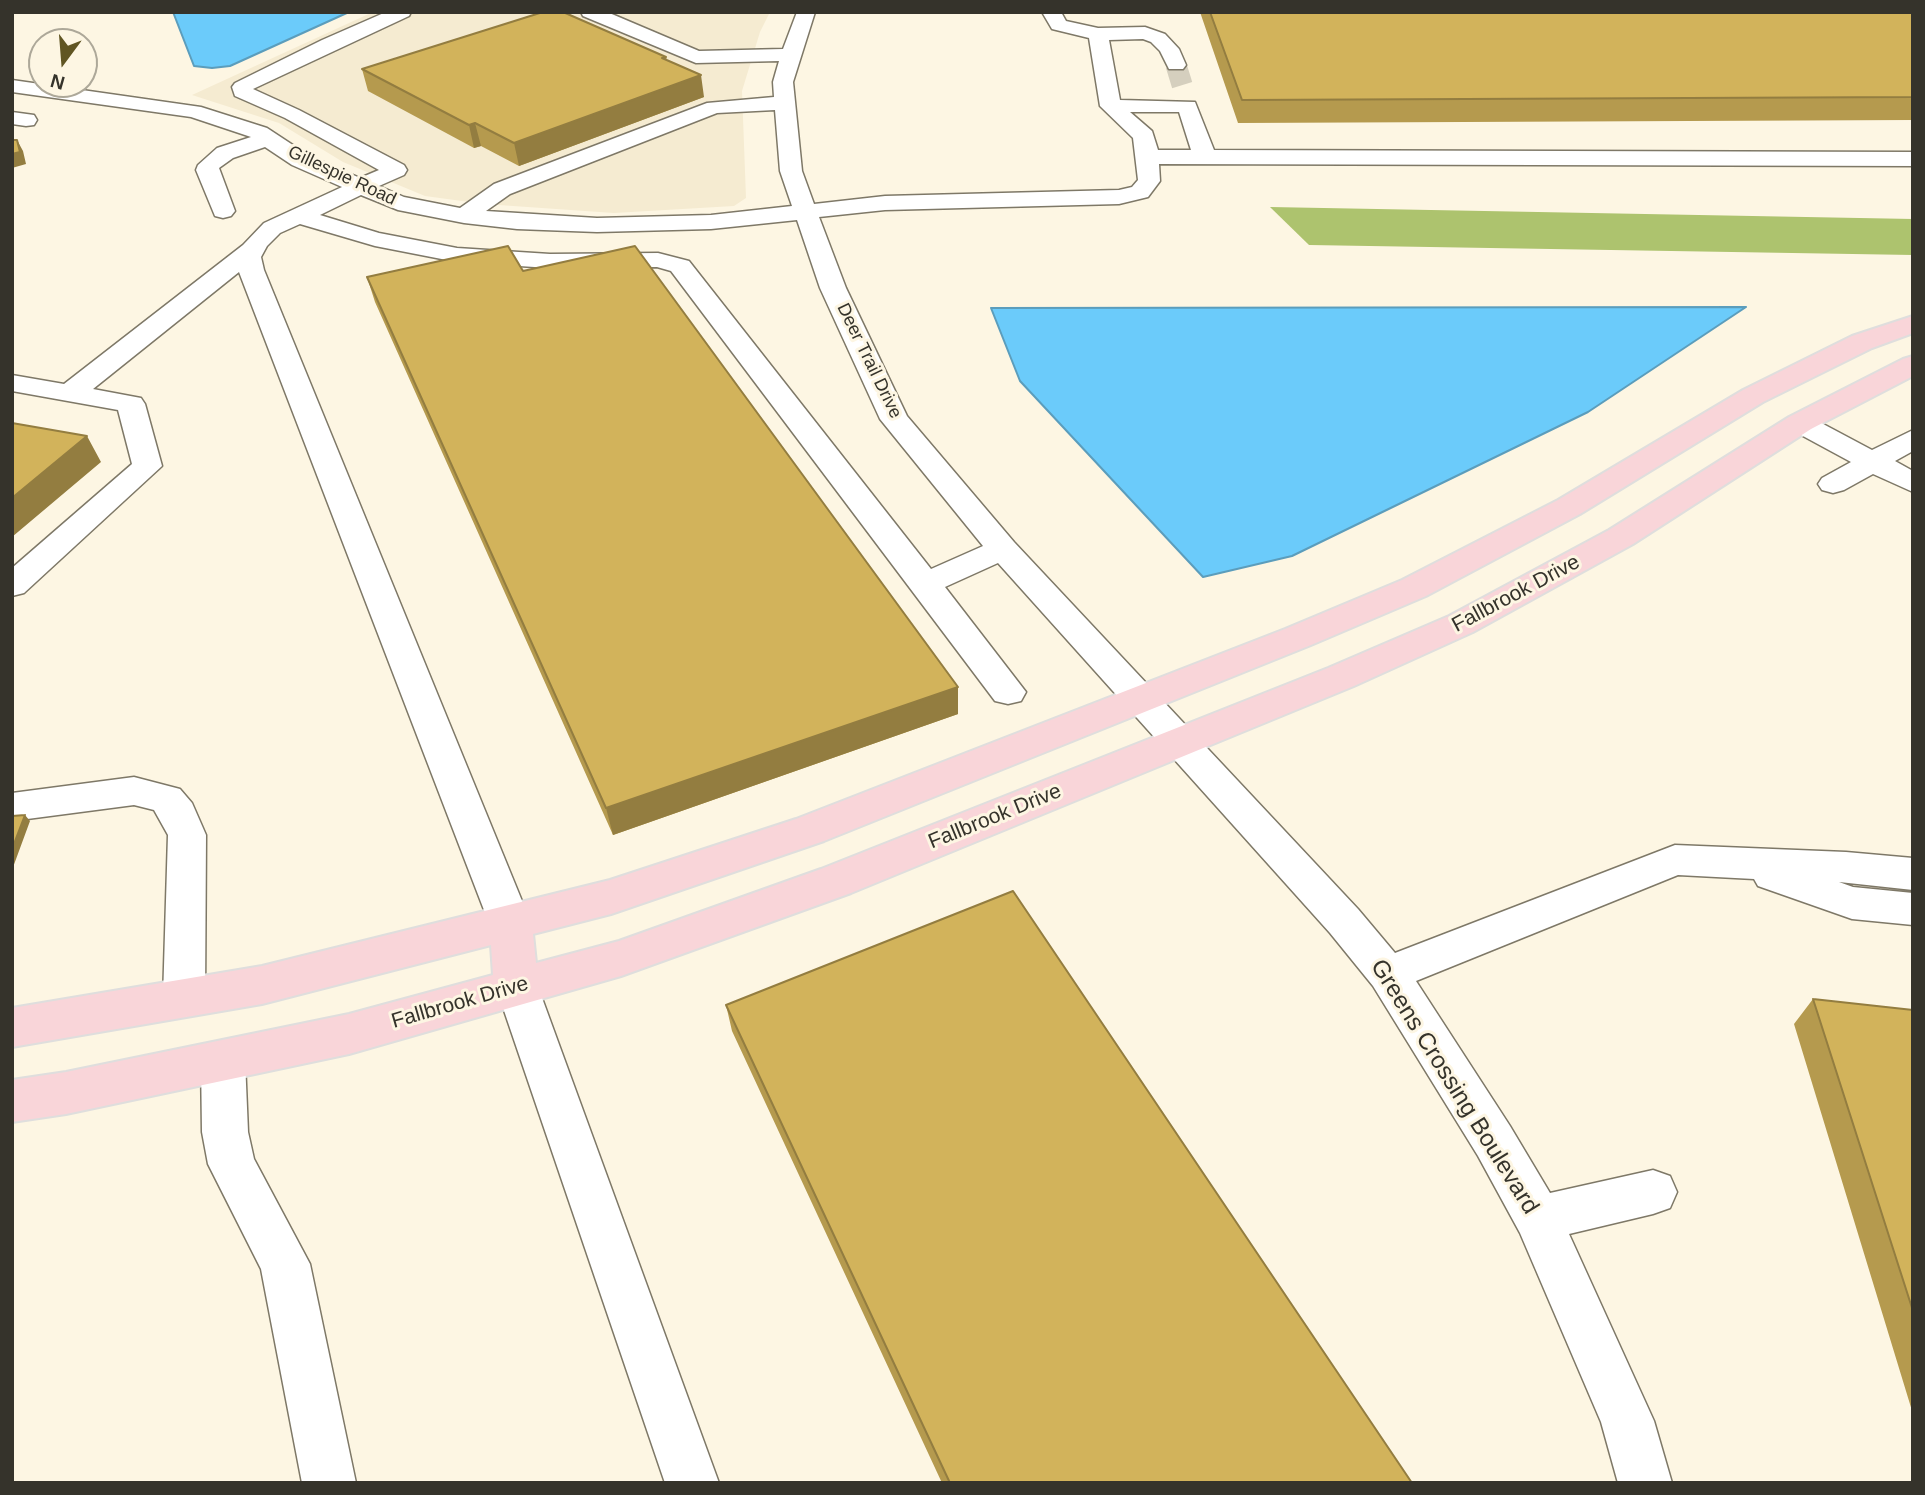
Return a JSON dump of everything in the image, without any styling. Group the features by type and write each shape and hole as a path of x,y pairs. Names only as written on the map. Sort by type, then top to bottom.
{"main road":[{"path":"12,1028 262,985 611,897 810,830 1414,588 1569,508 1703,424 1807,368 1862,342 1913,324"},
{"name":"Fallbrook Drive","path":"12,1101 66,1093 349,1034 621,958 836,881 1341,677 1461,624 1621,537 1800,423 1913,365"},
{"path":"1617,477 1670,505"},
{"path":"510,923 517,987"}],"street":[{"path":"12,383 70,393 253,249 272,228 396,170 292,114 242,92 242,87 402,12"},
{"path":"590,12 696,57 790,55"},
{"name":"Deer Trail Drive","path":"806,12 785,71 783,103 791,171 833,288 894,419 1003,550 1181,742"},
{"path":"1051,12 1059,25 1098,34 1145,33 1158,38 1169,49 1176,65"},
{"path":"1098,34 1111,106 1144,136 1148,158 1913,159"},
{"name":"Gillespie Road","path":"12,86 194,111 259,133 300,160 369,183 398,203 464,216 517,222 583,225 686,223 937,201 1119,198 1140,192 1149,181 1148,158"},
{"path":"1111,106 1186,98 1205,158"},
{"path":"464,216 502,189 714,107 783,103"},
{"path":"223,211 207,170 209,165 225,153 268,139"},
{"path":"296,215 375,239 457,255 550,261 658,260 680,266 1008,692"},
{"path":"673,263 686,247 686,223"},
{"path":"253,249 249,257 251,270 510,923"},
{"path":"1800,423 1913,483"},
{"name":"Greens Crossing Boulevard","path":"1181,742 1344,921 1388,974 1494,1141 1538,1218 1627,1421 1645,1483"},
{"path":"12,807 134,791 167,799 178,813 187,835 184,999"},
{"path":"1388,974 1675,860 1846,867 1913,874"},
{"path":"1739,863 1852,903 1913,909"},
{"path":"517,987 692,1483"},
{"path":"223,1060 225,1132 231,1164 285,1264 329,1483"},
{"path":"1538,1218 1653,1192"}],"lane":[{"path":"12,586 148,466 131,404 70,393"},
{"path":"1833,484 1913,439"},
{"path":"925,584 1003,550"}],"shaded area":[{"path":"373,12 770,12 760,32 742,91 746,198 734,206 614,213 484,204 425,196 343,162 279,123 192,95"}],"green space":[{"path":"1270,207 1913,219 1913,255 1309,245"}],"water":[{"path":"173,12 349,12 230,66 212,68 194,66"},
{"path":"1746,307 1588,412 1292,556 1203,577 1020,381 991,308"}],"building":[{"path":"543,12 563,12 701,75 514,143 475,123 469,125 362,69"},
{"path":"1210,12 1913,12 1913,97 1242,100"},
{"path":"12,140 17,140 20,152 12,154"},
{"path":"508,246 523,271 635,246 958,687 606,808 367,277"},
{"path":"12,423 87,436 12,498"},
{"path":"25,815 12,849 12,816"},
{"path":"1013,891 1412,1483 950,1483 726,1005"},
{"path":"1813,999 1913,1010 1913,1311"}],"tunnel":[{"path":"1176,65 1184,91"}]}
